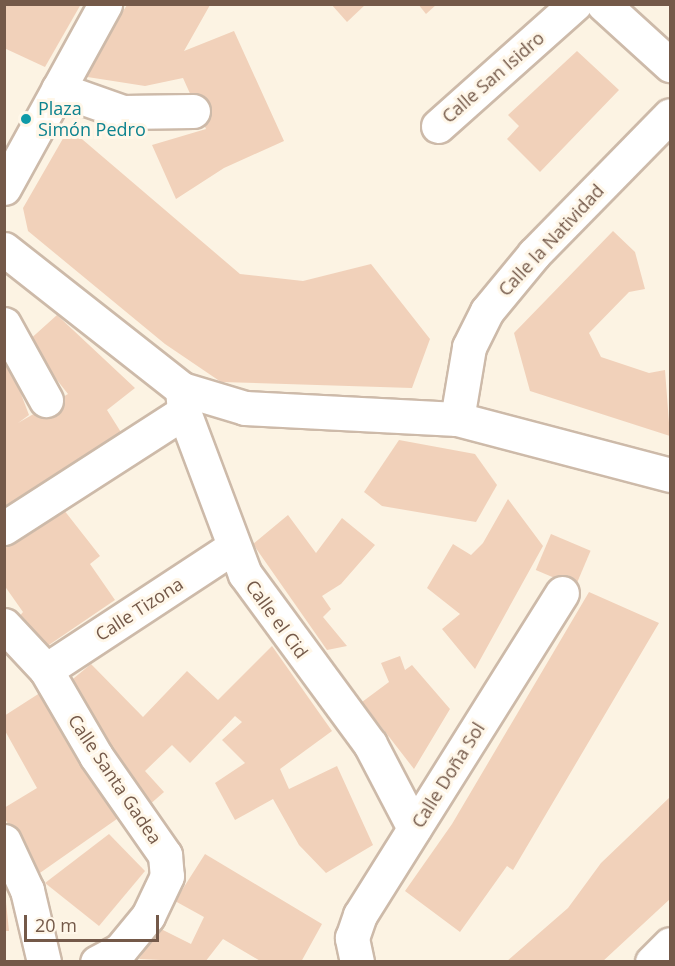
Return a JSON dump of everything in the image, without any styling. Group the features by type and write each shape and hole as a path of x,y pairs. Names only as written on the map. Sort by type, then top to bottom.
{"street":[{"path":"4,188 105,4"},
{"name":"Calle San Isidro","path":"438,126 575,4"},
{"path":"603,4 670,65"},
{"path":"58,89 123,112 193,111"},
{"name":"Calle la Natividad","path":"457,419 470,347 488,311 534,254 670,115"},
{"path":"4,249 183,401 245,408 457,419 670,476"},
{"path":"4,324 46,400"},
{"path":"4,528 183,401"},
{"name":"Calle el Cid","path":"183,401 233,547 245,574 370,744 414,828"},
{"name":"Calle Tizona","path":"46,670 233,547"},
{"name":"Calle Doña Sol","path":"357,962 352,938 360,915 562,593"},
{"name":"Calle Santa Gadea","path":"4,625 46,670 96,756 165,855 167,876 148,916 120,950 97,962"},
{"path":"4,841 27,890 44,962"},
{"path":"652,962 670,944"}],"building":[{"path":"4,4 81,4 45,67 4,48"},
{"path":"331,4 366,4 347,22"},
{"path":"418,4 437,4 426,14"},
{"path":"127,5 210,5 184,51 234,31 284,141 224,168 176,199 152,145 206,129 183,78 145,86 81,76"},
{"path":"577,51 619,90 540,172 507,139 519,126 508,115"},
{"path":"69,128 240,274 303,281 371,264 430,339 412,388 221,382 165,344 28,231 23,208"},
{"path":"613,231 635,252 645,289 629,292 589,333 601,357 649,373 665,370 670,436 530,391 514,333"},
{"path":"57,315 135,388 107,410 124,437 4,511 4,363 9,362 29,415 18,423 68,394 27,342"},
{"path":"399,440 475,454 497,485 476,522 382,506 364,492"},
{"path":"508,499 543,546 475,669 442,629 460,614 427,588 453,544 471,555 483,543"},
{"path":"60,505 100,556 90,564 115,600 43,649 18,618 23,612 4,585 4,549"},
{"path":"288,515 316,553 342,518 375,545 341,584 322,596 331,609 323,617 347,646 327,650 253,544"},
{"path":"551,534 591,551 575,587 536,570"},
{"path":"589,592 659,623 513,870 507,866 460,932 405,891 452,824"},
{"path":"272,646 332,731 280,769 289,789 337,766 373,845 326,873 299,845 273,799 235,820 215,783 245,763 222,740 242,722 235,716 190,763 172,745 145,771 164,792 148,806 62,688 91,664 143,717 187,671 218,700"},
{"path":"400,656 405,670 412,665 450,709 414,769 362,702 389,682 381,663"},
{"path":"46,689 124,814 37,875 4,817 4,808 37,788 4,729 4,716"},
{"path":"670,797 670,899 602,962 506,962 568,908 601,863"},
{"path":"109,834 145,871 99,926 45,883"},
{"path":"205,854 322,924 301,962 262,962 223,939 205,962 139,959 159,928 191,944 204,917 175,901"},
{"path":"6,902 9,931 4,931"}],"place":[{"name":"Plaza Simón Pedro","path":"26,119"}]}
